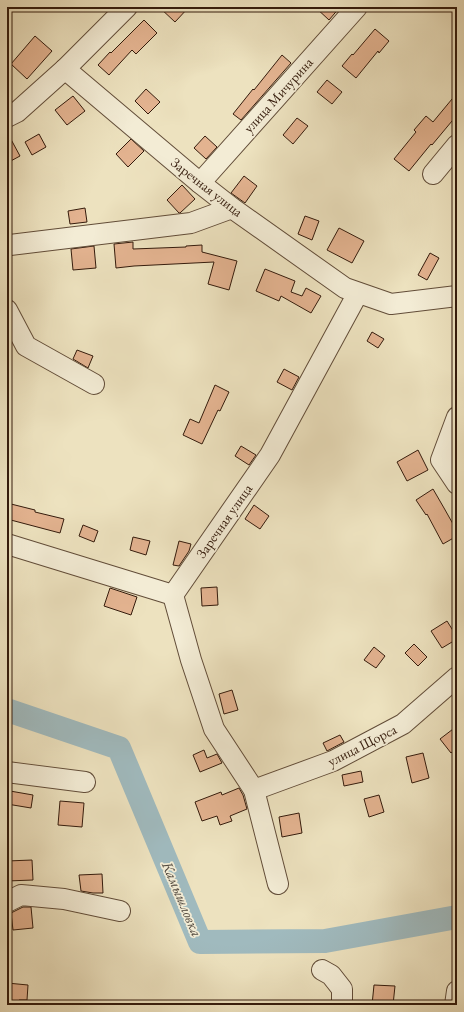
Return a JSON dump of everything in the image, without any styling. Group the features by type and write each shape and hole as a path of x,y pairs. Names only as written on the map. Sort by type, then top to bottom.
{"street":[{"path":"7,117 17,112 65,69 127,7"},
{"name":"улица Мичурина","path":"200,183 357,7"},
{"name":"Заречная улица","path":"65,69 200,183 232,208 345,288 391,304 457,296"},
{"path":"433,174 457,145"},
{"path":"7,246 191,223 232,208"},
{"name":"Заречная улица","path":"173,595 270,455 358,293"},
{"path":"7,310 26,346 94,384"},
{"path":"457,418 441,460 457,484"},
{"path":"7,544 173,595 191,660 214,729 254,790 278,884"},
{"name":"улица Щорса","path":"254,790 333,761 403,724 457,677"},
{"path":"7,772 85,782"},
{"path":"7,902 22,895 64,899 120,911"},
{"path":"322,970 332,975 342,989 342,1005"},
{"path":"455,1005 457,992"}],"building":[{"path":"159,7 189,7 175,22"},
{"path":"315,7 340,7 329,20"},
{"path":"144,20 157,33 136,54 132,50 109,75 98,65"},
{"path":"375,29 389,41 379,53 378,51 356,78 342,66"},
{"path":"35,36 52,51 27,79 11,64"},
{"path":"282,55 291,63 241,120 233,114"},
{"path":"327,80 342,92 332,104 317,92"},
{"path":"146,89 160,102 148,114 135,101"},
{"path":"457,93 457,115 409,171 394,159 416,132 414,130 426,116 433,122"},
{"path":"73,96 85,111 67,125 55,110"},
{"path":"297,118 308,126 293,144 283,135"},
{"path":"7,132 20,156 7,163"},
{"path":"39,134 46,147 32,155 25,142"},
{"path":"205,136 217,147 206,159 194,148"},
{"path":"131,139 144,151 128,167 116,154"},
{"path":"244,176 257,186 245,203 231,193"},
{"path":"182,185 195,199 179,213 167,200"},
{"path":"85,208 87,222 70,224 68,211"},
{"path":"305,216 319,221 312,240 298,234"},
{"path":"339,228 364,241 352,263 327,250"},
{"path":"133,242 133,249 202,245 202,252 237,261 229,290 208,284 214,262 116,268 114,244"},
{"path":"94,246 96,268 73,270 71,249"},
{"path":"430,253 439,258 427,280 418,275"},
{"path":"265,269 295,281 291,292 302,296 306,288 321,296 311,313 281,296 279,301 256,291"},
{"path":"372,332 384,339 378,348 367,341"},
{"path":"77,350 93,356 88,368 73,359"},
{"path":"284,369 299,377 292,390 277,382"},
{"path":"215,385 229,392 220,411 218,410 202,444 183,435 190,419 199,423"},
{"path":"241,446 256,455 249,465 235,456"},
{"path":"418,450 428,470 407,481 397,462"},
{"path":"433,489 457,531 457,536 443,544 427,514 426,515 416,500"},
{"path":"7,503 64,519 60,533 7,519"},
{"path":"254,505 269,516 260,529 245,519"},
{"path":"83,525 98,531 94,542 79,536"},
{"path":"133,537 150,541 146,555 130,550"},
{"path":"179,541 191,544 189,551 179,566 173,565"},
{"path":"217,587 218,605 202,606 201,588"},
{"path":"110,588 137,597 131,615 104,606"},
{"path":"447,621 457,639 442,648 431,631"},
{"path":"414,644 427,657 418,666 405,653"},
{"path":"374,647 385,656 376,668 364,660"},
{"path":"232,690 238,710 224,714 219,694"},
{"path":"457,726 457,748 451,753 440,739"},
{"path":"340,735 344,742 327,751 323,743"},
{"path":"204,750 207,758 217,754 222,763 200,772 193,755"},
{"path":"423,753 429,778 412,783 406,757"},
{"path":"361,771 363,782 344,786 342,775"},
{"path":"239,788 243,795 247,809 230,816 232,821 220,825 217,816 202,821 195,802 221,792 222,795"},
{"path":"10,791 33,795 31,808 7,804"},
{"path":"379,795 384,812 369,817 364,799"},
{"path":"60,801 84,803 82,827 58,825"},
{"path":"299,813 302,833 282,837 279,817"},
{"path":"32,860 33,880 7,881 7,861"},
{"path":"102,874 103,893 81,891 79,875"},
{"path":"23,907 31,907 33,928 13,930 11,913"},
{"path":"7,983 28,985 27,1000 19,1000 18,1005 7,1005"},
{"path":"374,985 395,986 393,1005 372,1005"}],"waterway":[{"name":"Камышловка","path":"7,710 119,748 200,942 325,941 457,917"}]}
